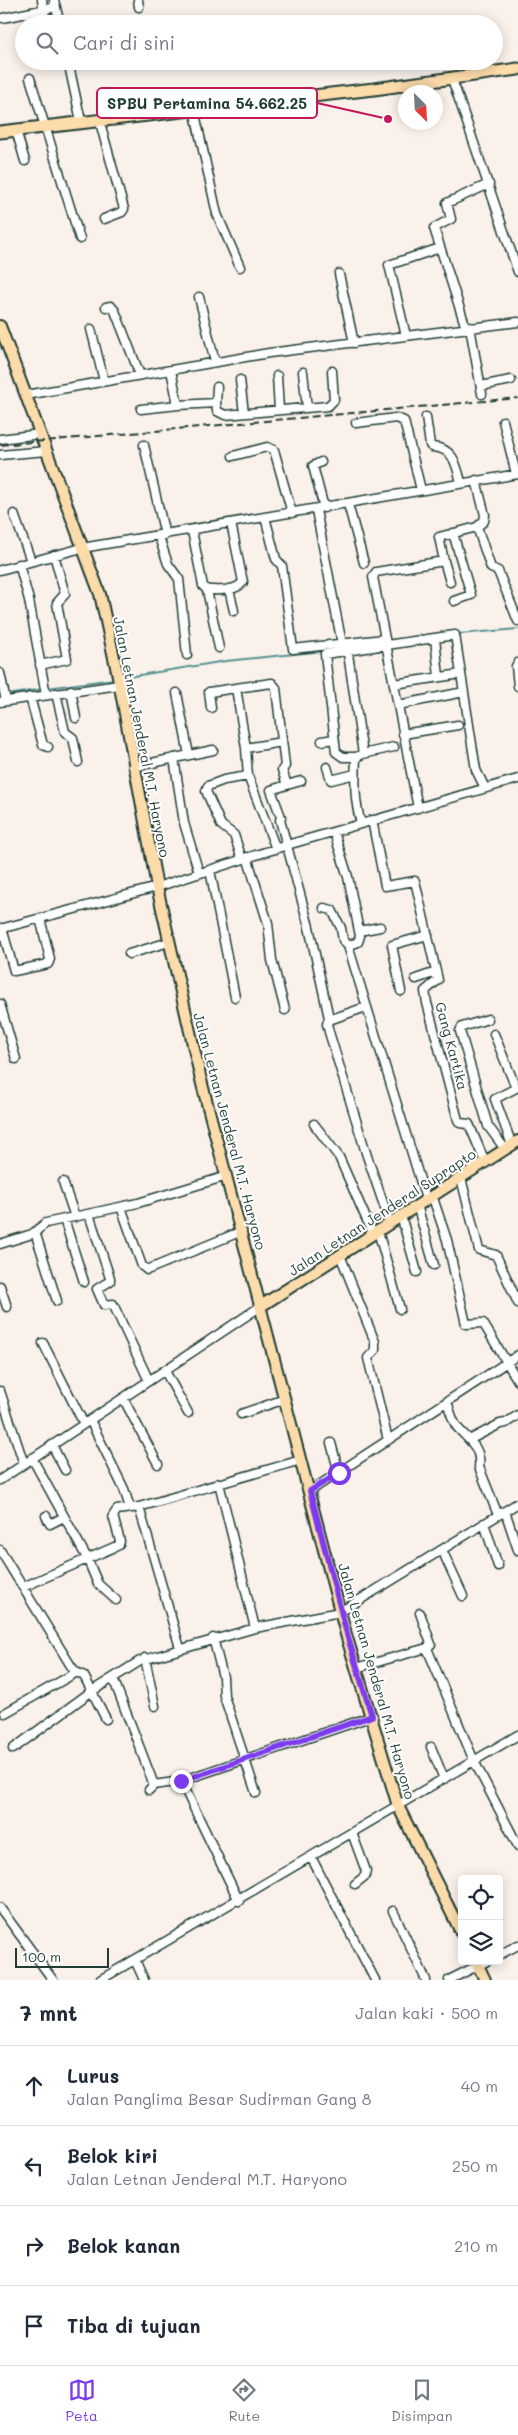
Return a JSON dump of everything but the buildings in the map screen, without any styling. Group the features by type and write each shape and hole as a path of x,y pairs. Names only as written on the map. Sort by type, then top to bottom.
{"highway":[{"path":"0,132 452,79 518,69"}],"main road":[{"name":"Jalan Letnan Jenderal M.T. Haryono","path":"0,326 100,594 119,681 133,767 157,887 202,1084 356,1668 398,1806 458,1926"},
{"name":"Jalan Letnan Jenderal Suprapto","path":"261,1306 512,1145"},
{"path":"481,1965 485,1980"}],"street":[{"path":"42,0 44,15"},
{"path":"16,15 43,9 55,4"},
{"path":"3,18 15,15"},
{"path":"70,70 81,121"},
{"path":"30,78 80,239"},
{"path":"452,79 518,272"},
{"path":"194,110 217,214 240,267"},
{"path":"99,119 124,209 122,212 104,219"},
{"path":"16,130 25,161"},
{"path":"482,394 468,327 434,228 451,219 447,203 489,184"},
{"path":"406,336 388,268 389,265 440,248"},
{"path":"339,274 354,343"},
{"path":"199,297 215,362"},
{"path":"106,307 110,306 115,311 140,375"},
{"path":"26,395 215,362 468,327 518,322"},
{"path":"91,329 104,381"},
{"path":"171,370 178,405"},
{"path":"217,387 216,402 219,414 244,414 328,406 333,402 332,371"},
{"path":"303,372 307,408"},
{"path":"277,376 279,410"},
{"path":"240,380 244,414"},
{"path":"481,386 510,380"},
{"path":"141,409 216,402"},
{"path":"426,417 430,445 432,447 442,447 452,454 461,482"},
{"path":"356,423 396,418 404,420 421,490"},
{"path":"0,570 82,548 192,531 461,482 517,474 504,421"},
{"path":"0,438 40,434"},
{"path":"144,445 168,564 179,579 187,655"},
{"path":"233,456 267,447 274,450 292,513"},
{"path":"0,455 47,451"},
{"path":"321,462 313,466 346,647 360,756 355,774 355,797 361,824"},
{"path":"450,582 439,537 482,524 485,518 476,480"},
{"path":"348,504 364,563"},
{"path":"14,514 31,561"},
{"path":"265,517 276,559 282,566 293,649 346,647 455,635 476,770 485,788"},
{"path":"207,590 229,589 240,586 243,582 231,523"},
{"path":"477,527 491,568 498,571 518,621"},
{"path":"192,531 203,586 207,590 218,648"},
{"path":"452,533 471,595 454,601"},
{"path":"40,665 67,659 57,603 65,594 54,555"},
{"path":"418,808 373,574 444,561"},
{"path":"20,564 29,600 45,691"},
{"path":"229,589 234,611"},
{"path":"435,638 440,677"},
{"path":"346,647 325,654 337,754 343,757 360,756 394,747"},
{"path":"518,663 516,666 518,686"},
{"path":"0,673 4,698 30,697 45,691 56,693 119,681"},
{"path":"394,684 461,674"},
{"path":"211,708 208,692 268,684 274,685 285,766 282,770 287,785"},
{"path":"236,688 246,748 248,776 276,849"},
{"path":"71,690 76,718"},
{"path":"398,705 464,692"},
{"path":"56,693 65,732 73,738 78,762"},
{"path":"177,693 190,756"},
{"path":"30,697 43,744 48,747"},
{"path":"403,734 458,725"},
{"path":"322,741 334,739"},
{"path":"246,748 282,742"},
{"path":"133,767 213,750"},
{"path":"174,758 184,823 199,874"},
{"path":"327,767 330,779 355,774"},
{"path":"248,776 219,782 208,786 206,791 221,825 234,835 245,858 268,923 272,960 285,1010"},
{"path":"40,918 50,961 48,964 14,971 1,929 40,918 157,887 288,845 518,779"},
{"path":"301,781 271,790 288,845 329,1020 327,1024 329,1032 367,1156 390,1223"},
{"path":"263,815 278,809"},
{"path":"372,820 385,886 414,880 436,972 416,979"},
{"path":"334,832 359,931 358,942 349,946"},
{"path":"210,870 235,997"},
{"path":"324,908 332,910 341,928 343,940 349,946 366,1007 429,1197 447,1240 465,1322 468,1324 483,1323 518,1381"},
{"path":"359,931 380,927"},
{"path":"401,991 392,945 428,935"},
{"path":"129,954 169,942"},
{"name":"Gang Kartika","path":"436,972 438,980 425,991 427,1003 458,1120 460,1123 469,1124 485,1162"},
{"path":"0,1004 16,1059"},
{"path":"329,1020 366,1007"},
{"path":"488,1019 462,1027 460,1031 488,1126 512,1145"},
{"path":"494,1034 516,1088 495,1099 512,1145"},
{"path":"314,1124 339,1158 375,1233 400,1309"},
{"path":"0,1244 35,1232 43,1224 121,1207 227,1176"},
{"path":"461,1178 479,1250 496,1255 516,1289 518,1303"},
{"path":"63,1182 76,1217"},
{"path":"417,1205 434,1265"},
{"path":"121,1207 142,1266 148,1270 242,1231"},
{"path":"89,1214 110,1278 110,1281 97,1289 104,1305 113,1303 149,1382"},
{"path":"401,1216 417,1272"},
{"path":"64,1219 84,1282"},
{"path":"35,1232 57,1301"},
{"path":"340,1255 375,1342 375,1350 368,1358 388,1440"},
{"path":"0,1286 7,1307"},
{"path":"0,1480 261,1306"},
{"path":"43,1343 124,1489 130,1508"},
{"path":"310,1491 518,1355"},
{"path":"164,1371 188,1413"},
{"path":"0,1391 24,1464"},
{"path":"123,1398 158,1464"},
{"path":"241,1414 285,1399"},
{"path":"447,1402 456,1425 471,1439 479,1460 479,1467 518,1550"},
{"path":"471,1439 500,1424 506,1423 518,1415"},
{"path":"331,1443 339,1473"},
{"path":"52,1446 64,1470"},
{"path":"32,1458 87,1558 98,1584 116,1600"},
{"path":"23,1587 119,1545 120,1541 113,1513 121,1509 139,1507 301,1460"},
{"path":"219,1483 255,1628"},
{"path":"13,1749 92,1691 145,1658 255,1628 340,1612 518,1503"},
{"path":"139,1507 180,1648"},
{"path":"46,1516 50,1524 64,1517"},
{"path":"484,1523 498,1566"},
{"path":"0,1550 77,1672 84,1676 106,1719"},
{"path":"442,1550 462,1596"},
{"path":"356,1668 427,1648 431,1644 420,1613"},
{"path":"213,1638 224,1677 224,1696 256,1793"},
{"path":"427,1648 474,1761 518,1846"},
{"path":"145,1658 155,1706"},
{"path":"5,1713 77,1672"},
{"path":"113,1678 152,1787 181,1781 372,1716"},
{"path":"100,1980 239,1901 518,1735"},
{"path":"431,1748 444,1779"},
{"path":"181,1781 239,1901"},
{"path":"352,1833 366,1871 366,1876 355,1884"},
{"path":"311,1857 375,1980"},
{"path":"0,1908 53,1980"},
{"path":"393,1911 426,1980"},
{"path":"503,1953 518,1945"},
{"path":"135,1960 144,1980"},
{"path":"449,1980 476,1965"}],"waterway":[{"path":"458,634 518,629"},
{"path":"121,678 226,661 324,651"},
{"path":"47,688 114,679"},
{"path":"7,695 42,689"}],"railway":[{"path":"0,445 518,398"}],"place":[{"name":"SPBU Pertamina 54.662.25","path":"388,119"}],"route":[{"path":"181,1781 372,1716 340,1612 310,1491 339,1473"}]}
